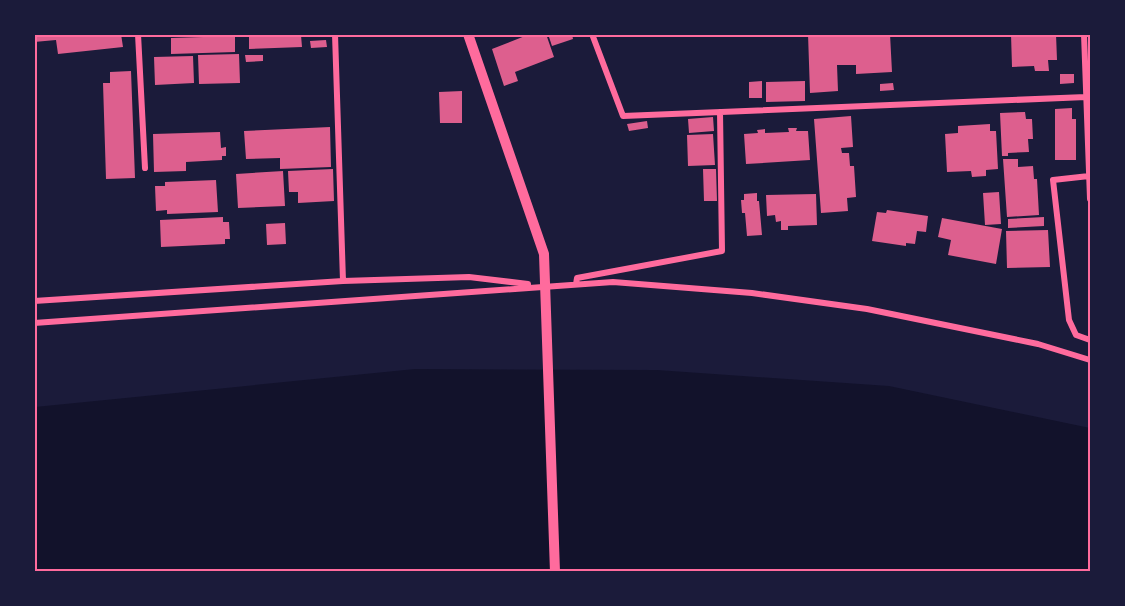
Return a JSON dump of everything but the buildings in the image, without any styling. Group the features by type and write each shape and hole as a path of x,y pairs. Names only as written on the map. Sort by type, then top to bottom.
{"street":[{"path":"138,34 145,168"},
{"path":"335,34 343,281"},
{"path":"468,34 544,254 555,572"},
{"path":"592,34 622,116 1086,97"},
{"path":"1084,34 1090,199"},
{"path":"576,284 577,278 723,251 720,112"},
{"path":"1089,176 1053,180 1069,320 1076,335 1090,340"},
{"path":"34,301 343,281 469,277 544,286"},
{"path":"34,323 613,282 752,292 867,309 1038,344 1090,360"}],"shaded area":[{"path":"415,369 657,370 889,386 1090,428 1090,571 35,572 35,407"}]}
